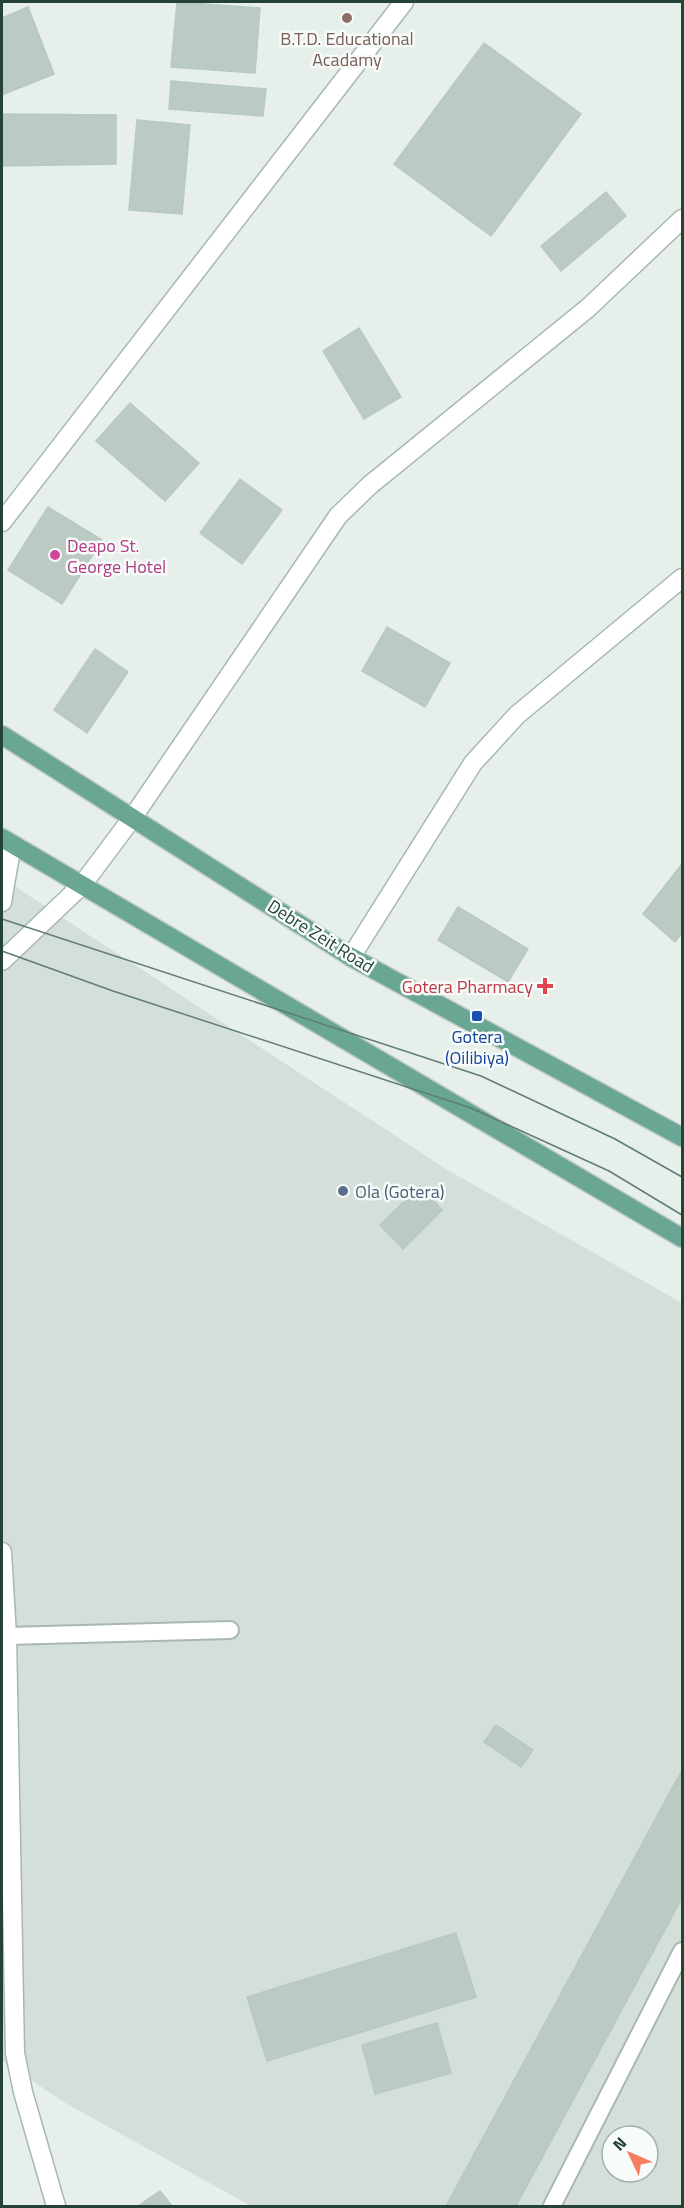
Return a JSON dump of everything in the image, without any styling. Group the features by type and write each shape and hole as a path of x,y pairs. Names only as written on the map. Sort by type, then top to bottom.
{"main road":[{"name":"Debre Zeit Road","path":"2,735 133,816 351,957 682,1137"},
{"path":"7,841 682,1238"}],"street":[{"path":"2,522 404,2"},
{"path":"2,961 81,885 133,816 338,516 370,485 588,308 682,219"},
{"path":"351,957 473,763 517,715 682,578"},
{"path":"2,902 7,841"},
{"path":"2,1552 7,1636 15,2053 23,2092 56,2206"}],"lane":[{"path":"7,1636 230,1630"},
{"path":"552,2206 682,1951"}],"shaded area":[{"path":"2,878 446,1169 682,1303 682,2206 251,2206 67,2104 2,2061"}],"building":[{"path":"177,2 260,8 255,73 171,67"},
{"path":"28,7 54,74 2,95 2,18"},
{"path":"484,43 581,114 491,236 394,164"},
{"path":"171,81 266,89 263,116 169,109"},
{"path":"2,114 116,115 116,164 2,166"},
{"path":"137,120 190,125 182,214 129,210"},
{"path":"606,192 626,216 561,271 541,246"},
{"path":"359,328 401,397 364,419 323,351"},
{"path":"130,403 199,463 165,501 96,441"},
{"path":"240,479 282,510 242,564 200,533"},
{"name":"Deapo St. George Hotel","path":"48,507 102,540 62,604 8,570"},
{"path":"387,627 450,663 425,707 362,671"},
{"path":"95,649 128,672 87,733 54,710"},
{"path":"682,864 682,933 675,942 643,914"},
{"path":"458,907 528,949 508,982 438,940"},
{"path":"420,1186 442,1210 403,1249 380,1225"},
{"path":"496,1725 533,1750 521,1767 484,1742"},
{"path":"682,1770 682,1898 516,2206 446,2206"},
{"path":"456,1933 476,1997 267,2061 247,1997"},
{"path":"437,2023 451,2073 375,2094 362,2045"},
{"path":"160,2191 172,2206 138,2206"}],"tram line":[{"path":"2,919 481,1076 615,1139 682,1177"},
{"path":"2,951 113,991 471,1108 609,1171 682,1215"}],"place":[{"name":"B.T.D. Educational Acadamy","path":"347,18"},
{"name":"Deapo St. George Hotel","path":"55,555"},
{"name":"Gotera Pharmacy","path":"545,986"},
{"name":"Gotera (Oilibiya)","path":"477,1016"},
{"name":"Ola (Gotera)","path":"343,1191"}]}
